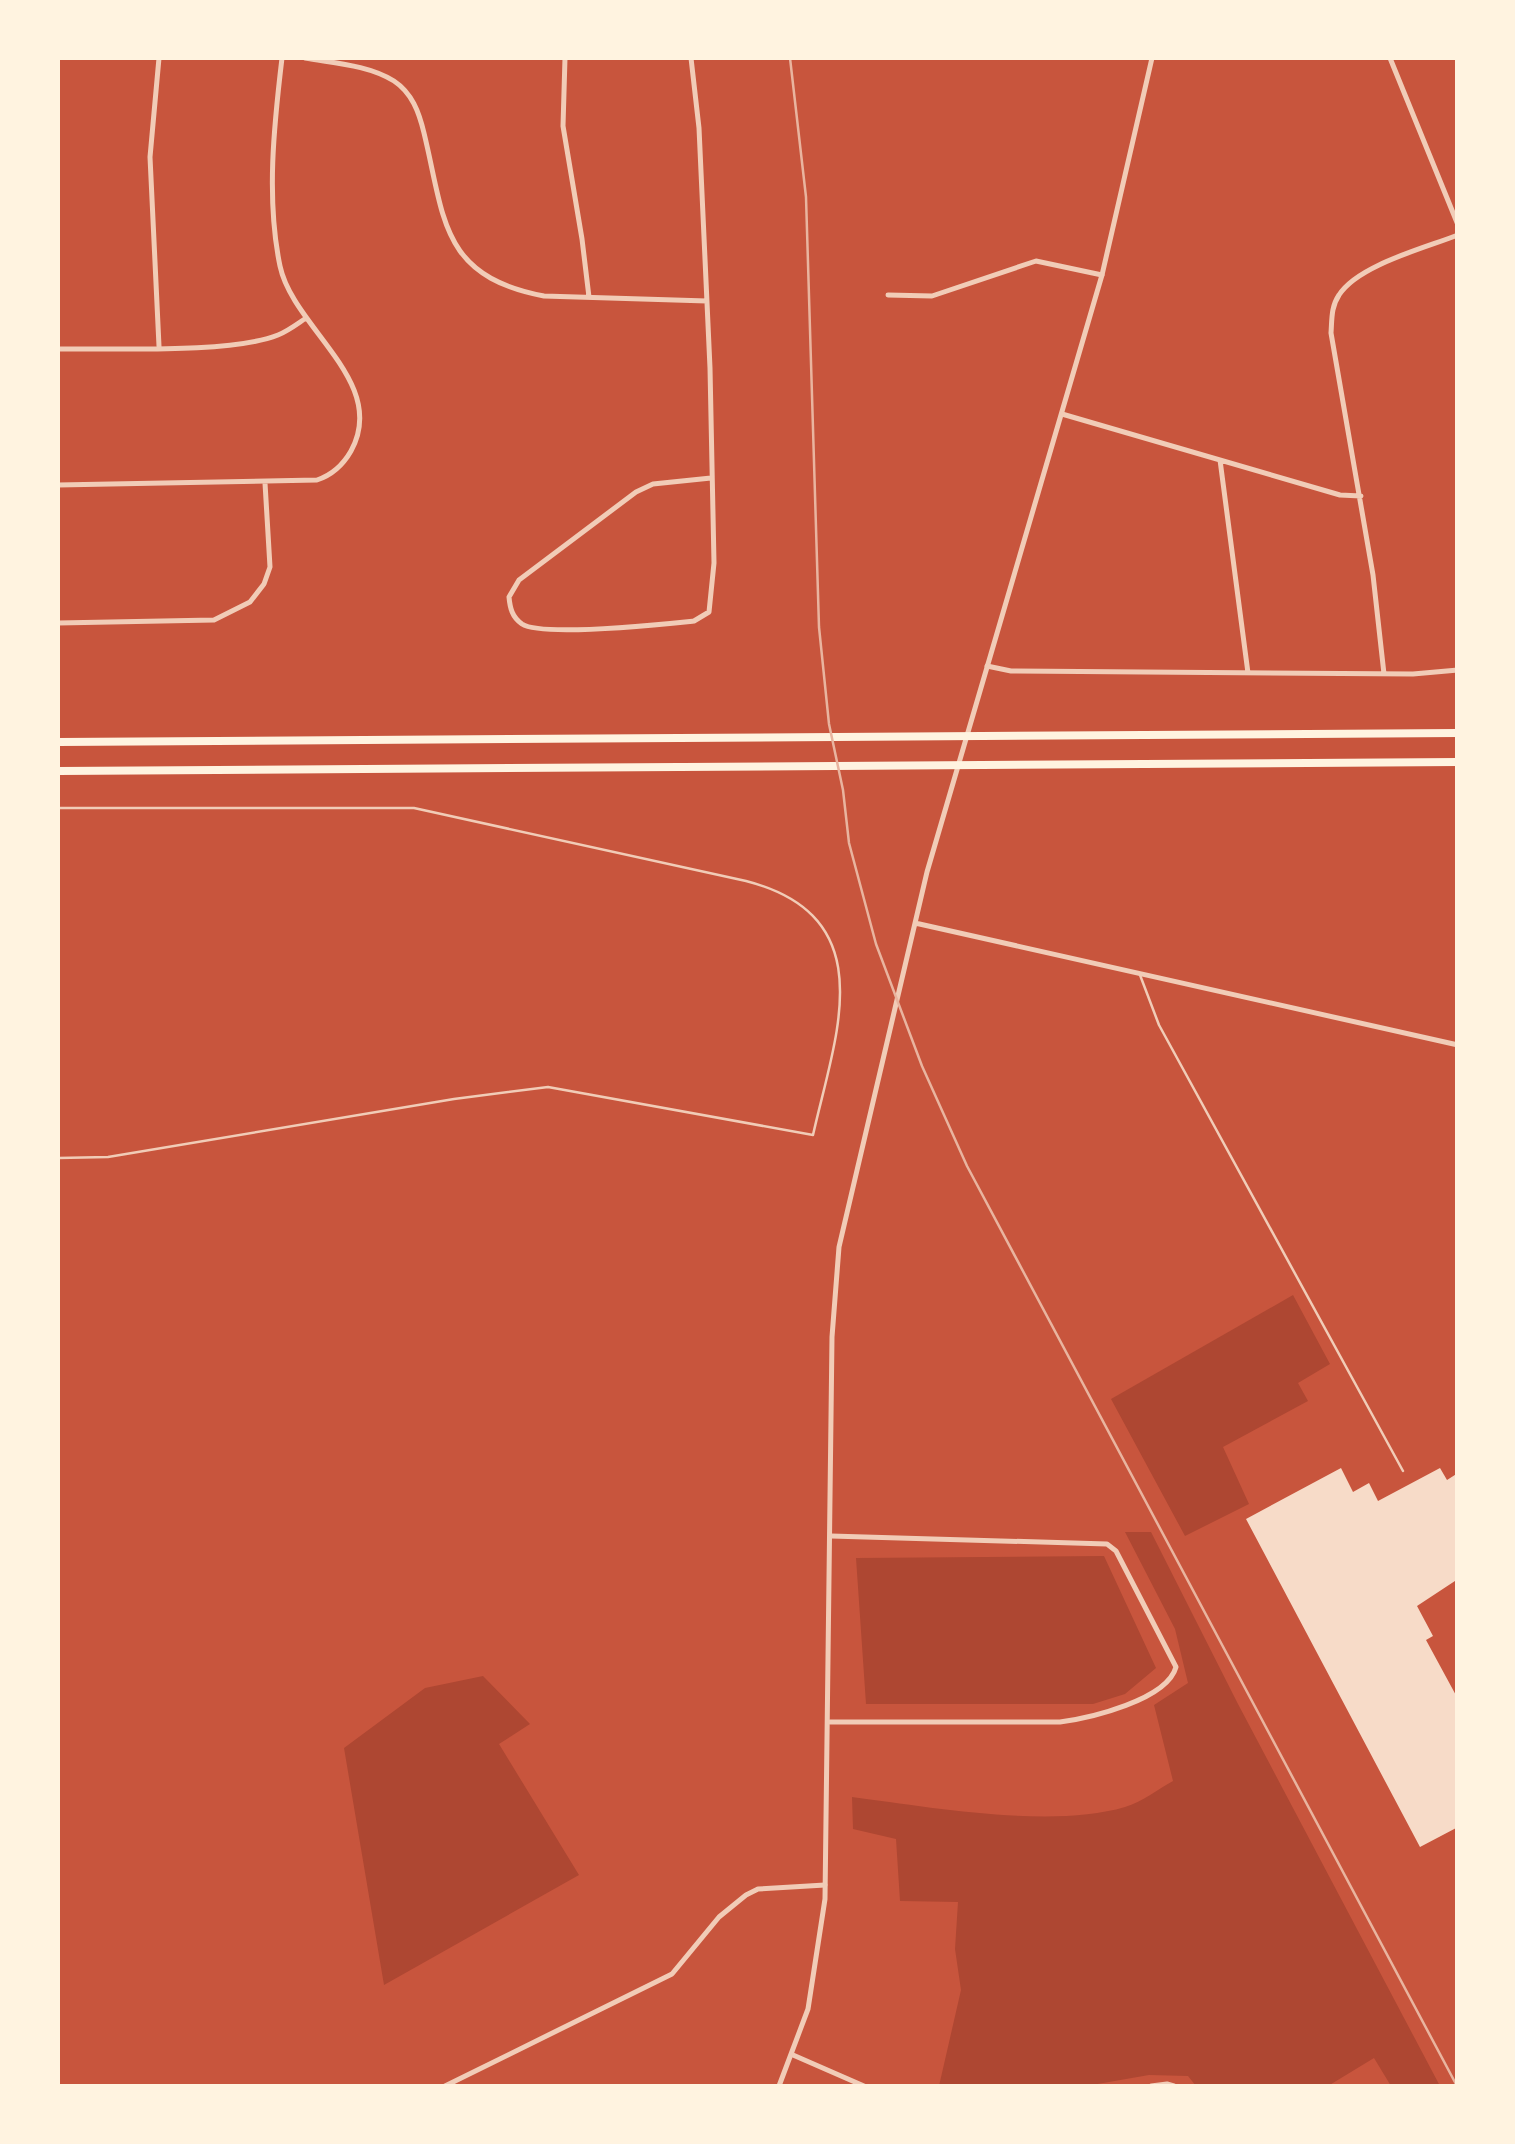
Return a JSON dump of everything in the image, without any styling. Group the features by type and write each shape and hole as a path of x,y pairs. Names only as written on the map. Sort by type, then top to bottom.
{"highway":[{"path":"58,742 1458,733"},
{"path":"58,771 1458,762"}],"street":[{"path":"159,346 150,157 160,58"},
{"path":"58,485 265,483 324,478 335,472 356,440 360,418 356,394 344,369 289,292 276,244 273,170 282,58"},
{"path":"305,58 378,72 410,95 419,114 445,228 476,269 518,291 589,298 708,301"},
{"path":"565,58 562,126 589,298"},
{"path":"690,58 699,128 708,301 711,478 712,600 709,612 700,619 667,624 546,630 520,624 512,613 509,597 519,580 617,504 654,484 711,478"},
{"path":"779,2086 793,2055 815,1974 826,1885 832,1337 839,1247 915,923 1102,275 1152,58"},
{"path":"1390,58 1458,225"},
{"path":"1384,674 1360,496 1331,333 1332,309 1338,296 1357,278 1458,235"},
{"path":"888,296 932,296 1036,261 1102,275"},
{"path":"58,349 217,345 282,334 306,318"},
{"path":"1062,414 1340,495 1360,496"},
{"path":"1220,460 1248,673"},
{"path":"58,623 214,620 250,602 264,584 270,567 265,483"},
{"path":"987,666 1011,671 1384,674 1458,670"},
{"path":"915,923 1458,1045"},
{"path":"830,1722 1060,1722 1089,1718 1120,1710 1168,1681 1176,1667 1116,1551 1107,1544 831,1536"},
{"path":"445,2086 672,1974 719,1917 746,1895 758,1889 826,1885"},
{"path":"793,2055 864,2086"},
{"path":"1151,2086 1174,2086"}],"lane":[{"path":"58,808 414,808 759,884 784,896 822,928 840,968 842,1008 813,1135 548,1087 454,1099 108,1158 58,1158"},
{"path":"1140,974 1159,1025 1404,1471"}],"shaded area":[{"path":"1293,1295 1330,1364 1298,1383 1308,1401 1223,1447 1249,1504 1185,1536 1111,1399"},
{"path":"1125,1532 1151,1532 1440,2086 1391,2086 1374,2058 1328,2086 1196,2086 1188,2076 1149,2075 1086,2086 939,2086 961,1990 955,1949 958,1902 900,1901 896,1839 853,1829 852,1797 990,1814 1062,1816 1125,1807 1173,1781 1154,1705 1188,1683 1175,1629"},
{"path":"1104,1556 1156,1668 1125,1694 1093,1704 866,1704 856,1558"},
{"path":"483,1676 530,1724 499,1744 579,1875 384,1985 344,1748 425,1688"}],"building":[{"path":"1341,1468 1353,1492 1369,1483 1378,1501 1440,1468 1447,1480 1458,1473 1458,1579 1417,1606 1433,1636 1426,1640 1458,1699 1458,1827 1420,1847 1246,1519"}],"railway":[{"path":"790,58 806,197 819,627 829,724 849,843 876,944 922,1066 967,1166 1457,2086"}]}
